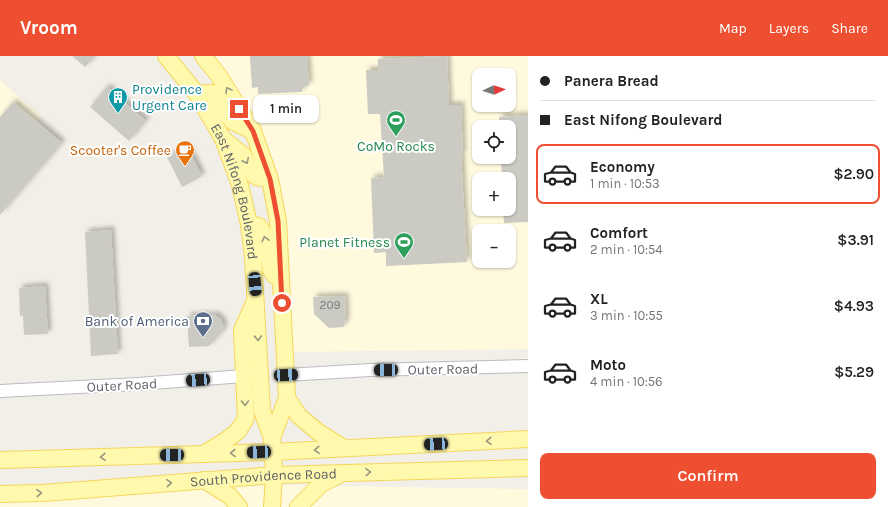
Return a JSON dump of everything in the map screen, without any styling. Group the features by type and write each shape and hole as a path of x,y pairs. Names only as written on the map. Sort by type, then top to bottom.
{"main road":[{"name":"East Nifong Boulevard","path":"166,56 197,94 223,139 240,186 249,224 256,298 262,410 272,445 274,475 272,507"},
{"name":"East Nifong Boulevard","path":"203,56 219,76 253,131 270,179 278,221 287,398 272,445"},
{"path":"197,94 212,93 232,121 253,131"},
{"path":"223,139 244,156 253,174 257,177 270,179"},
{"path":"249,224 259,226 262,229 271,270 282,288"},
{"path":"203,454 225,441 238,431 246,418 242,330 256,298"},
{"path":"287,398 299,416 318,432 344,448"},
{"name":"South Providence Road","path":"0,460 203,454 272,445 344,448 528,439"},
{"name":"South Providence Road","path":"0,494 42,493 274,475 528,468"},
{"path":"298,507 320,484 344,473"},
{"path":"204,480 230,496 239,507"}],"street":[{"name":"Outer Road","path":"286,375 370,370 528,366"},
{"name":"Outer Road","path":"0,391 244,376"}],"shaded area":[{"path":"215,56 528,56 528,349 294,352 285,240 249,113"},
{"path":"0,80 41,116 0,165"},
{"path":"277,485 528,489 528,507 0,507 0,498"}],"building":[{"path":"72,56 95,56 85,67"},
{"path":"250,56 307,56 309,86 302,86 302,92 258,94 258,87 252,88"},
{"path":"447,56 449,105 461,105 463,154 461,154 467,262 386,266 386,252 374,253 371,178 384,177 380,114 368,114 366,70 378,70 378,59"},
{"name":"Providence Urgent Care","path":"107,87 146,121 129,141 90,107"},
{"path":"13,102 62,143 0,215 0,117"},
{"path":"528,115 528,222 504,223 504,216 516,216 516,172 502,172 501,164 516,164 516,120 499,120 499,117"},
{"name":"Scooter's Coffee","path":"187,147 202,176 182,187 167,157"},
{"path":"111,230 118,354 91,356 85,232"},
{"path":"45,286 48,334 24,335 23,316 20,316 19,288"},
{"path":"345,296 346,319 344,327 329,328 314,314 313,297"},
{"name":"Bank of America","path":"213,314 222,320 222,323 225,326 222,328 224,330 209,346 189,347 187,316 208,315 210,317"}],"place":[{"name":"Providence Urgent Care","path":"118,114"},
{"name":"CoMo Rocks","path":"396,137"},
{"name":"Scooter's Coffee","path":"185,167"},
{"name":"Planet Fitness","path":"404,259"},
{"name":"Bank of America","path":"203,338"}],"route":[{"path":"239,109 253,131 270,179 278,221 282,303"}]}
